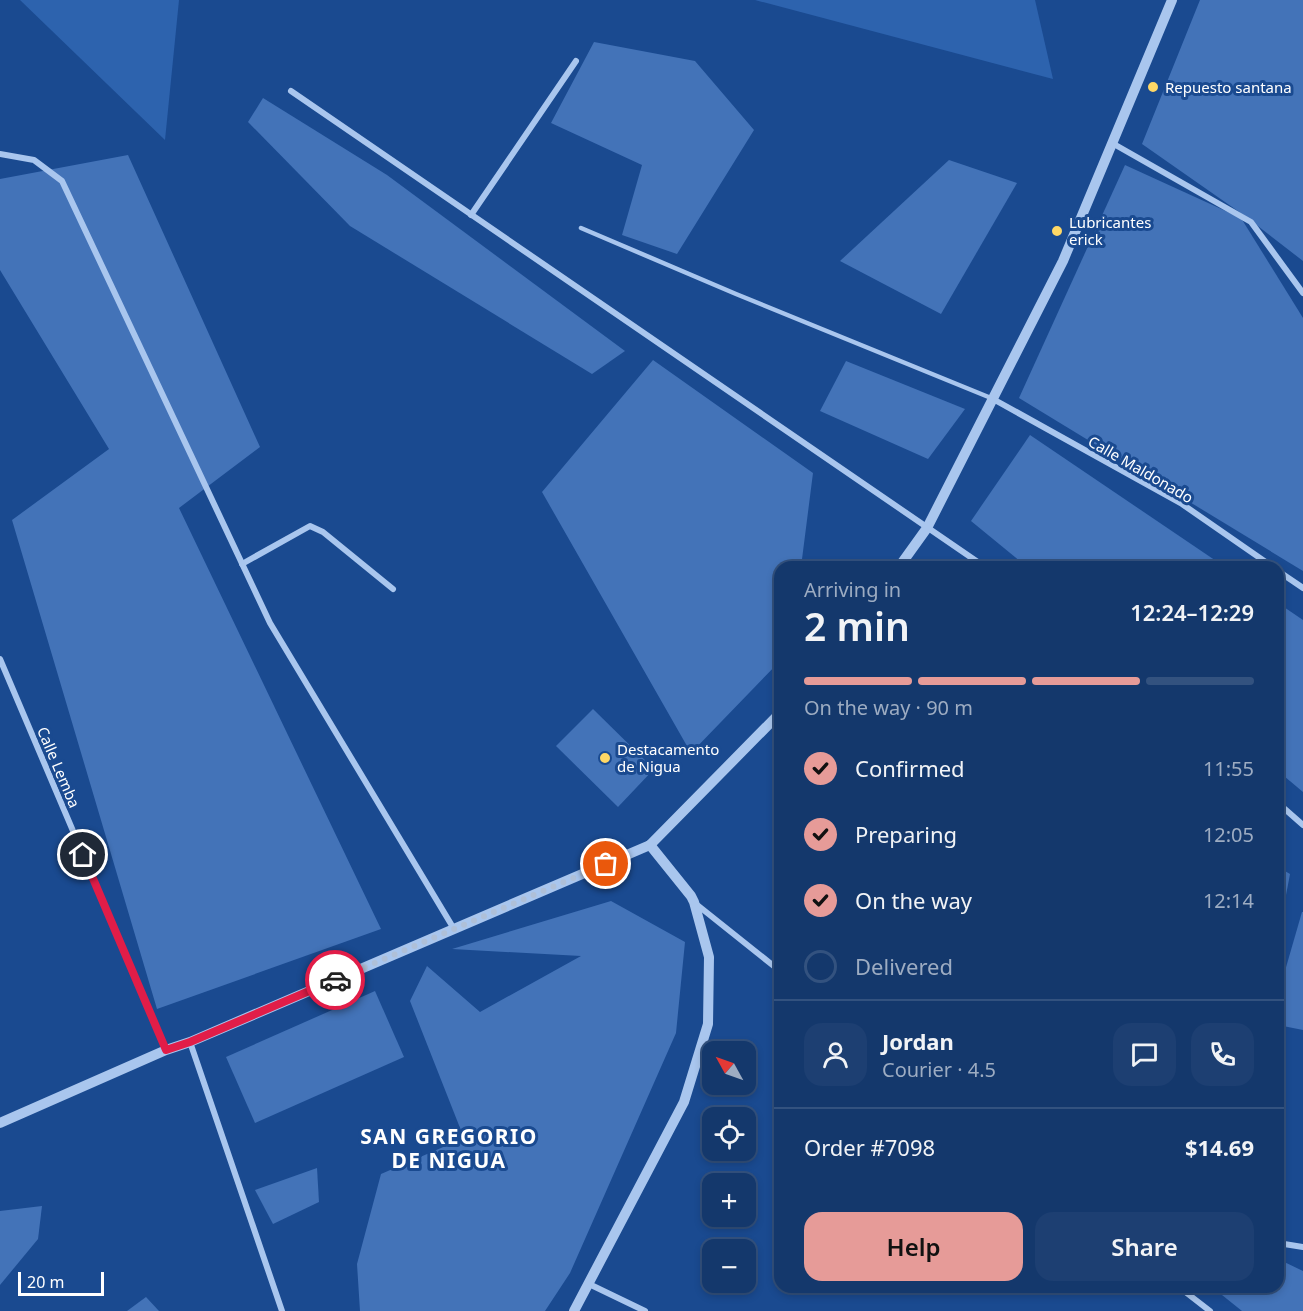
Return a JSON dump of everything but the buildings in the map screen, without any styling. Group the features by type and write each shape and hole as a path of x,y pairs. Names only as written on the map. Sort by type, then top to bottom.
{"street":[{"path":"903,561 927,528 1063,261 1172,0"},
{"path":"471,215 576,61"},
{"path":"291,91 976,561"},
{"path":"1112,143 1251,222 1303,293"},
{"path":"0,154 34,160 62,181 270,623 454,929"},
{"name":"Calle Maldonado","path":"993,399 1182,504 1264,561"},
{"path":"242,564 310,526 323,532 393,589"},
{"path":"1284,574 1303,588"},
{"name":"Calle Lemba","path":"0,660 166,1050"},
{"path":"0,1122 650,845 774,719"},
{"path":"1284,808 1303,825"},
{"path":"574,1311 684,1102 708,1024 709,957 694,902 650,845"},
{"path":"694,902 774,966"},
{"path":"190,1042 282,1311"},
{"path":"1284,1244 1303,1247"},
{"path":"589,1284 645,1311"},
{"path":"1187,1293 1210,1311"}],"lane":[{"path":"581,228 735,294 993,399"}],"shaded area":[{"path":"20,0 179,0 165,140"},
{"path":"755,0 1035,0 1053,79"}],"way so far":[{"path":"335,980 606,864"}],"place":[{"name":"Repuesto santana","path":"1153,87"},
{"name":"Lubricantes erick","path":"1057,231"},
{"name":"Destacamento de Nigua","path":"605,758"}],"district":[{"name":"SAN GREGORIO DE NIGUA","path":"449,1148"}],"route":[{"path":"83,855 166,1050 335,980"}]}
